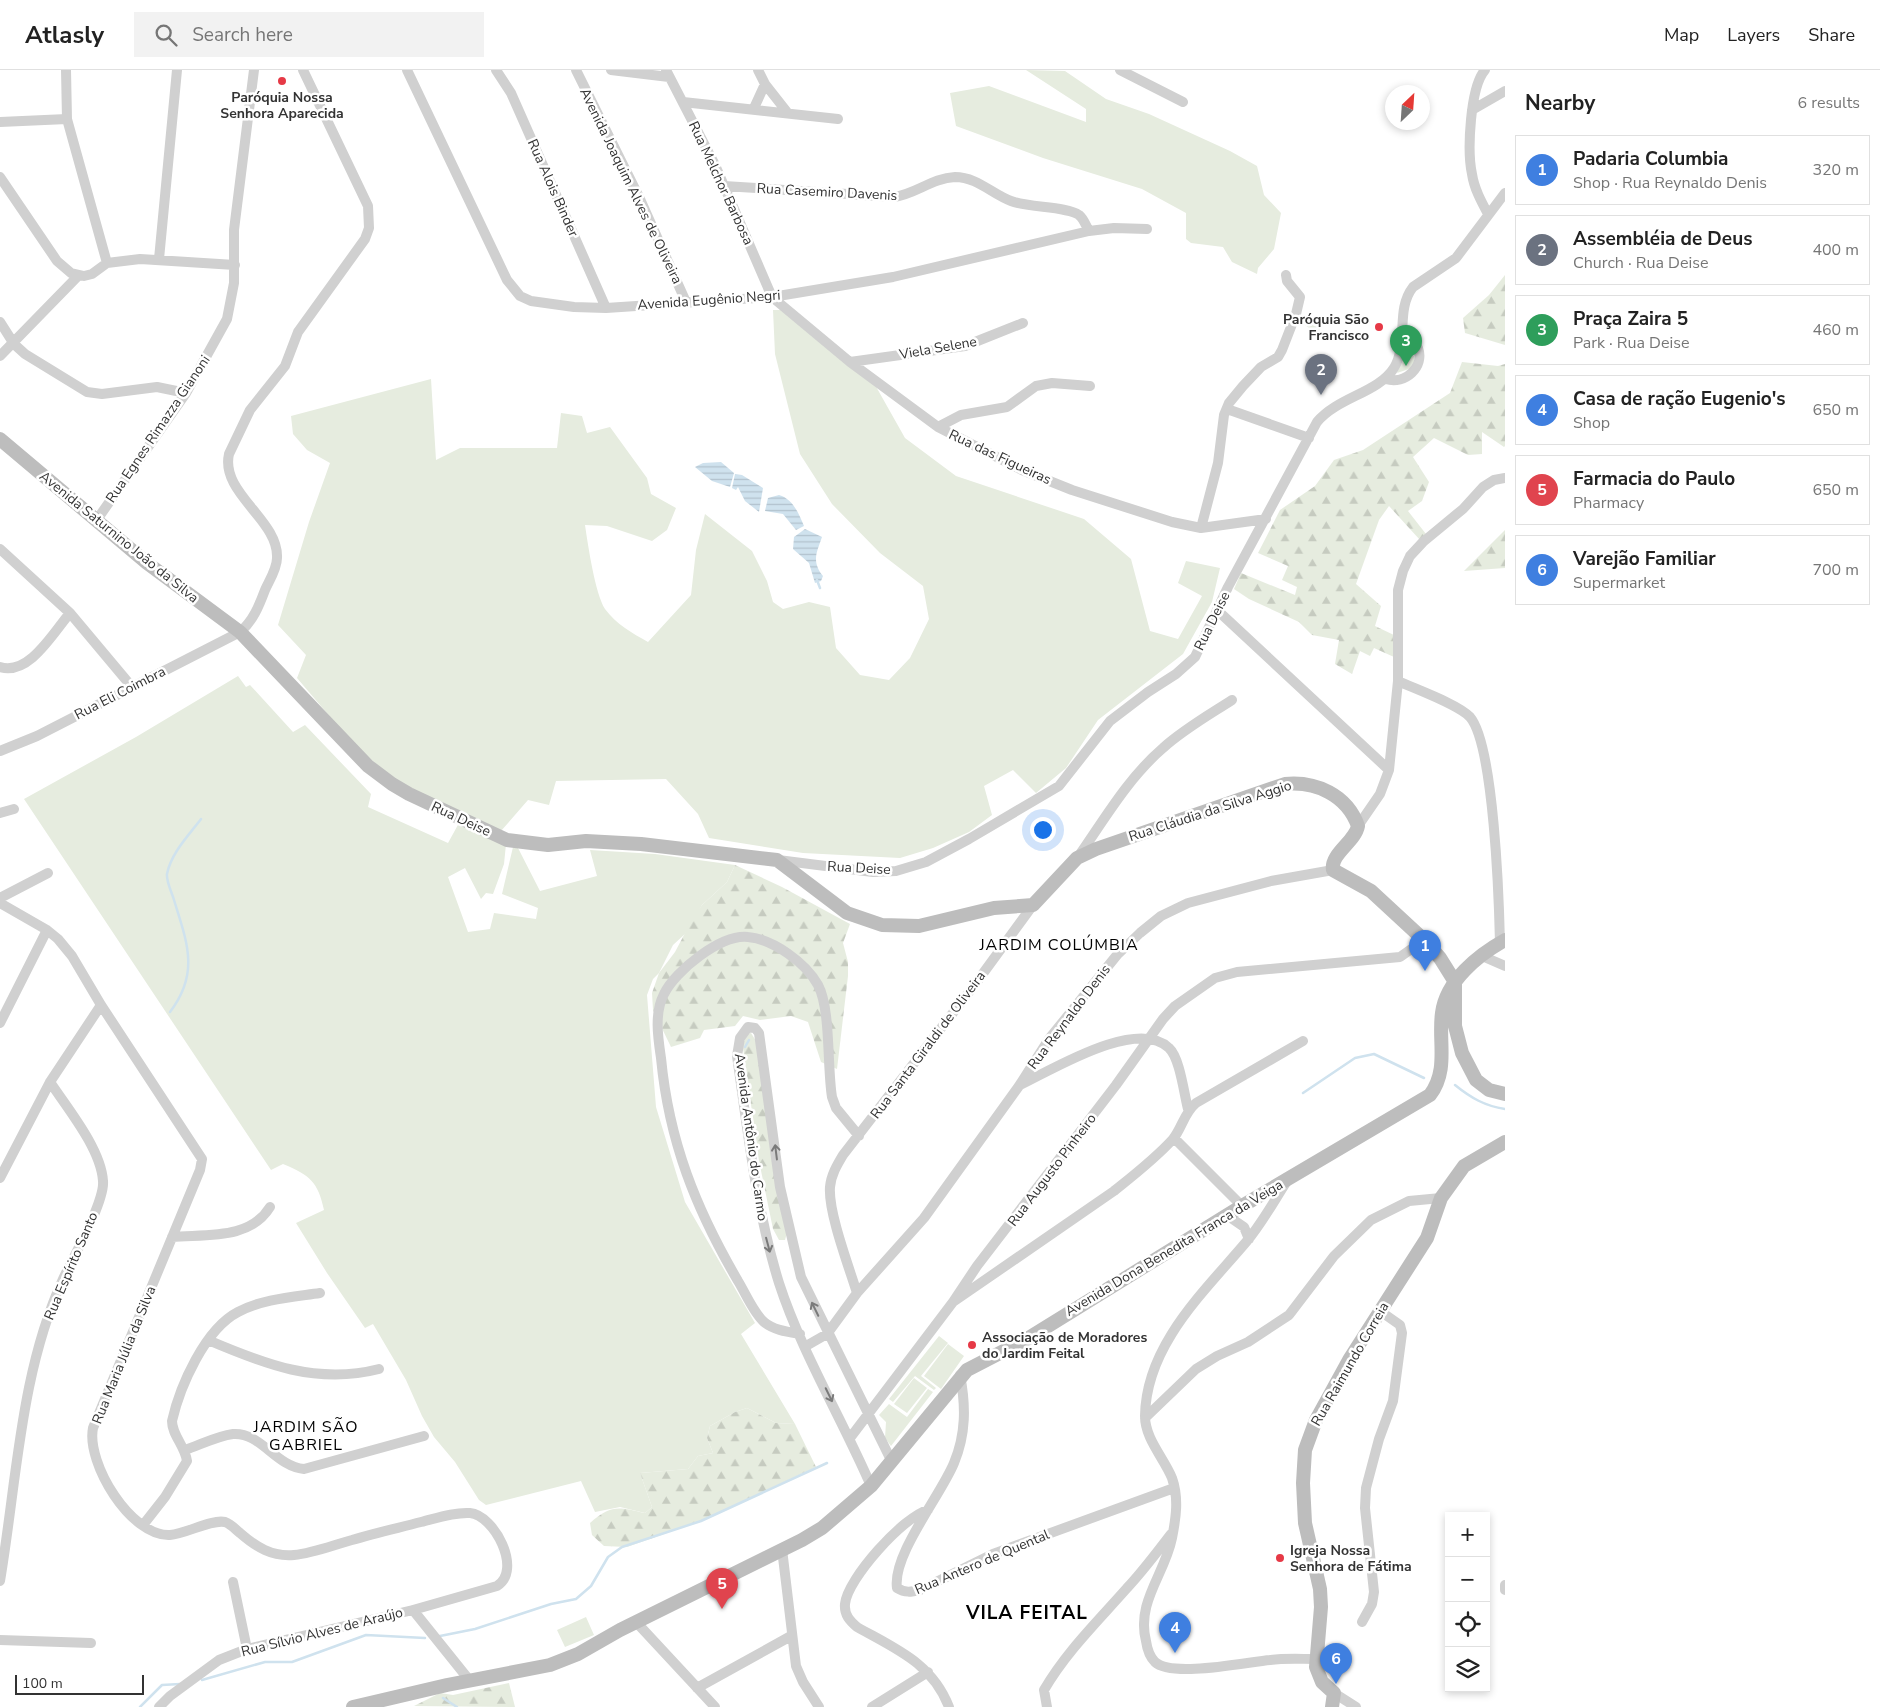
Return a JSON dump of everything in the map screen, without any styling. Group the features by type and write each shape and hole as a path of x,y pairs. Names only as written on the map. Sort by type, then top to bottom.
{"street":[{"path":"66,70 67,118 107,263"},
{"path":"160,259 176,70"},
{"name":"Rua Egnes Rimazza Gianoni","path":"96,521 186,392 227,319 232,302 235,265 234,230 254,70"},
{"path":"240,632 250,622 260,602 277,560 277,551 272,536 247,504 232,476 227,461 229,454 250,410 285,366 298,332 357,253 369,228 368,206 303,70"},
{"name":"Avenida Eugênio Negri","path":"407,70 512,288 520,296 543,304 606,308 772,298 893,277 1089,231 1114,228 1146,229"},
{"name":"Rua Alois Binder","path":"496,70 511,93 606,308"},
{"name":"Avenida Joaquim Alves de Oliveira","path":"576,70 640,199 686,302"},
{"path":"611,70 668,74"},
{"path":"758,70 765,84 787,112"},
{"path":"1120,70 1183,102"},
{"path":"1485,70 1476,85 1472,110 1472,173 1476,189 1488,214"},
{"name":"Rua Melchor Barbosa","path":"668,74 724,186 772,298"},
{"path":"754,108 765,84"},
{"path":"1472,110 1505,91"},
{"path":"683,102 754,108 838,119"},
{"path":"0,122 67,118"},
{"path":"0,177 57,261 71,274 78,276 92,274 107,263 123,260 160,259 235,265"},
{"name":"Rua Casemiro Davenis","path":"724,186 894,197 912,194 925,185 944,179 966,179 1011,201 1046,209 1068,210 1079,215 1089,231"},
{"path":"1386,379 1402,350 1408,293 1413,287 1456,258 1505,193"},
{"path":"1201,528 1218,463 1227,409 1243,386 1261,367 1278,357 1286,344 1300,297 1286,282 1286,275"},
{"path":"0,356 14,344 78,276"},
{"name":"Rua das Figueiras","path":"772,298 850,362 938,427 1022,470 1072,490 1172,522 1201,528 1266,519"},
{"path":"0,322 14,344 40,365 88,392 102,394 157,387 186,392"},
{"name":"Viela Selene","path":"850,362 965,346 1023,323"},
{"name":"Rua Deise","path":"240,632 368,766 409,794 486,832 507,840 526,844 548,845 586,841 641,844 873,872 896,871 926,862 995,825 1059,786 1110,721 1187,665 1195,657 1217,610 1309,438 1325,412 1386,379 1402,379 1412,373 1417,367 1419,360 1418,348 1402,339"},
{"path":"938,427 961,415 1007,407 1036,386 1052,383 1090,386"},
{"path":"1227,409 1309,438"},
{"name":"Avenida Saturnino João da Silva","path":"0,439 147,563 240,632"},
{"path":"1505,478 1494,480 1483,486 1463,509 1437,529 1410,556 1398,590 1398,681 1389,770 1380,794 1354,835 1334,861 1333,870 1371,891 1424,940 1440,958 1454,982 1455,1026 1462,1053 1476,1080 1489,1090 1505,1094"},
{"path":"0,549 70,614 132,687"},
{"path":"1217,610 1389,770"},
{"path":"0,666 10,669 21,667 32,658 70,614"},
{"name":"Rua Eli Coimbra","path":"0,751 37,736 240,632"},
{"path":"1398,681 1456,707 1469,716 1476,728 1490,790 1500,894 1502,941"},
{"name":"Rua Santa Giraldi de Oliveira","path":"857,1293 843,1248 830,1188 833,1173 858,1136 1033,905 1077,858 1123,793 1162,748 1181,733 1232,700"},
{"name":"Rua Cláudia da Silva Aggio","path":"1077,858 1096,849 1285,784 1310,785 1333,795 1351,810 1358,826"},
{"path":"0,813 14,809"},
{"path":"777,860 848,913 882,925 919,926 994,908 1033,905"},
{"name":"Rua Reynaldo Denis","path":"806,1346 828,1334 857,1293 924,1218 1019,1086 1049,1039 1117,955 1161,916 1188,903 1226,891 1333,870"},
{"path":"0,898 48,874"},
{"name":"Rua Maria Júlia da Silva","path":"0,903 47,930 58,939 72,956 101,1006 200,1155 200,1170 102,1404 91,1437 102,1476 114,1495 143,1525 161,1534 170,1535 187,1532 219,1521 227,1522 252,1544 280,1556 308,1553 439,1517 470,1513 479,1515 489,1523 507,1557 508,1573 502,1583 497,1586"},
{"path":"0,1023 47,930"},
{"path":"800,1334 773,1327 759,1316 716,1243 693,1196 671,1128 663,1084 658,1035 659,1014 664,994 672,983 697,957 734,938 747,936 763,940 794,960 818,986 823,1002 832,1098 836,1108 858,1136"},
{"name":"Rua Augusto Pinheiro","path":"954,1302 986,1255 1175,1006 1215,978 1237,972 1400,957 1424,940"},
{"name":"Avenida Dona Benedita Franca da Veiga","path":"353,1707 470,1680 550,1665 637,1623 822,1528 871,1486 960,1376 973,1366 1027,1339 1242,1206 1430,1094 1441,1073 1444,1002 1454,982 1482,956 1502,941"},
{"path":"1482,956 1505,966"},
{"path":"0,1178 50,1082 101,1006"},
{"name":"Avenida Antônio do Carmo","path":"871,1486 800,1334 779,1284 758,1200 737,1056 740,1038 748,1028 755,1028 760,1038 780,1187 801,1277 892,1462"},
{"path":"1019,1086 1103,1046 1121,1040 1150,1038 1169,1047 1175,1057 1188,1109"},
{"path":"850,1438 954,1302 999,1269 1114,1192 1174,1138 1188,1109 1210,1092 1303,1040"},
{"name":"Rua Espírito Santo","path":"0,1581 28,1391 40,1344 54,1299 102,1192 103,1182 100,1164 50,1082"},
{"path":"1174,1138 1242,1206"},
{"name":"Rua Raimundo Correia","path":"1315,1659 1321,1607 1320,1590 1305,1523 1303,1483 1305,1450 1316,1420 1380,1311 1427,1238 1441,1198 1464,1166 1505,1142"},
{"path":"1290,1178 1249,1239 1201,1293 1162,1349 1155,1366 1149,1389 1145,1418 1147,1428 1172,1478 1177,1502 1167,1555 1147,1600 1143,1631 1147,1646 1156,1662 1168,1667 1202,1668 1270,1660 1315,1659 1318,1676 1333,1700 1356,1707"},
{"path":"1145,1418 1196,1369 1217,1356 1256,1337 1290,1315 1334,1256 1371,1220 1409,1200 1441,1198"},
{"path":"172,1237 221,1233 251,1227 261,1220 270,1207"},
{"path":"1228,1216 1244,1227 1249,1239"},
{"path":"986,1255 990,1264 999,1269"},
{"path":"143,1525 165,1496 187,1461 185,1450 172,1428 172,1421 184,1386 208,1340 222,1323 238,1312 257,1304 320,1293"},
{"path":"1362,1622 1372,1604 1374,1592 1365,1508 1366,1488 1379,1439 1393,1401 1402,1333 1400,1326 1380,1311"},
{"path":"208,1340 265,1363 304,1372 333,1376 379,1369"},
{"path":"949,1707 943,1690 928,1672 907,1655 851,1622 846,1612 845,1604 851,1587 868,1563 908,1522 920,1512 928,1510 954,1464 963,1436 964,1410 960,1376"},
{"path":"185,1450 225,1436 240,1435 252,1439 288,1465 304,1468 424,1436"},
{"name":"Rua Antero de Quental","path":"928,1510 898,1569 896,1578 898,1588 901,1591 920,1590 993,1554 1174,1488"},
{"path":"1047,1707 1044,1690 1054,1673 1099,1618 1151,1560 1173,1531"},
{"path":"782,1549 796,1666 802,1682 819,1707"},
{"path":"233,1582 247,1649"},
{"path":"1505,1585 1505,1590"},
{"name":"Rua Sílvio Alves de Araújo","path":"159,1707 170,1696 219,1660 247,1649 412,1610 497,1586"},
{"name":"Rua Sílvio Alves de Araújo","path":"412,1610 470,1680"},
{"path":"637,1623 715,1707"},
{"path":"697,1688 791,1636"},
{"path":"0,1640 91,1643"},
{"path":"872,1707 928,1672"}],"green space":[{"path":"1026,70 1065,71 1106,99 1149,114 1230,151 1257,166 1264,195 1281,213 1274,249 1258,268 1257,274 1232,262 1223,247 1191,243 1186,239 1186,213 1142,189 1043,158 956,126 950,93 989,86 1086,122 1086,109"},
{"path":"1505,275 1505,345 1465,333 1463,318 1489,295"},
{"path":"773,310 786,310 874,383 905,438 956,476 1084,519 1131,559 1150,631 1178,639 1202,596 1178,583 1186,561 1220,568 1212,602 1183,654 1098,720 1066,768 1036,793 1013,770 984,786 992,815 969,832 933,848 900,858 803,853 709,838 698,814 666,779 556,781 549,805 528,800 501,831 396,781 355,746 297,678 306,655 278,625 309,522 330,463 307,450 293,434 291,416 431,379 436,460 460,448 557,448 561,413 582,416 587,433 610,427 647,478 651,494 676,508 667,530 652,541 607,526 585,525 592,568 601,602 609,614 630,632 648,642 691,595 696,550 705,514 752,551 767,581 773,602 783,609 809,602 830,607 836,648 860,675 889,680 910,658 929,619 923,586 880,553 832,504 800,454 775,354"},
{"path":"1295,315 1322,324 1318,334 1302,323 1295,323"},
{"path":"1407,353 1414,356 1414,363 1409,369 1397,373"},
{"path":"1462,362 1498,366 1505,364 1505,446 1482,432 1482,454 1468,455 1434,438 1413,457 1429,482 1422,501 1408,511 1426,534 1420,540 1389,506 1379,520 1356,584 1381,606 1375,626 1396,636 1394,657 1374,648 1370,656 1360,651 1352,674 1335,664 1339,640 1312,635 1299,622 1249,599 1234,589 1241,573 1295,595 1297,587 1282,580 1288,566 1258,553 1280,510 1315,486 1334,460 1363,450 1450,393"},
{"path":"1505,530 1505,568 1464,571"},
{"path":"238,676 246,687 250,685 293,732 305,725 371,794 368,807 448,843 459,823 506,844 504,864 493,894 486,893 481,899 465,868 448,877 468,932 490,929 494,913 536,919 538,908 502,894 513,847 518,848 540,891 597,876 590,850 655,854 735,865 727,882 702,905 685,934 673,945 659,973 653,979 647,995 656,1107 685,1202 755,1323 741,1334 795,1424 776,1423 747,1408 735,1412 710,1426 707,1438 713,1453 698,1456 688,1469 640,1473 652,1507 645,1513 620,1507 595,1512 581,1481 486,1505 479,1500 455,1462 434,1437 422,1416 406,1380 373,1324 365,1328 327,1273 296,1223 324,1210 316,1186 300,1172 283,1164 271,1170 24,799 136,737"},
{"path":"735,865 782,887 850,924 843,943 848,962 848,976 837,1069 821,1062 808,1022 791,1016 760,1020 743,1016 735,1026 704,1030 700,1038 671,1047 653,1010 652,993 659,973 675,952 694,916 702,905 727,882"},
{"path":"751,1033 756,1041 788,1229 785,1240 779,1240 773,1229 759,1161 742,1041 743,1034"},
{"path":"939,1336 948,1343 921,1376 936,1388 934,1390 915,1376 893,1402 889,1399"},
{"path":"948,1344 964,1356 941,1389 924,1376"},
{"path":"914,1378 927,1388 907,1413 894,1404"},
{"path":"928,1389 933,1392 891,1446 885,1438 886,1422 879,1415 889,1404 907,1417"},
{"path":"747,1408 776,1423 795,1424 816,1467 701,1521 627,1547 604,1546 592,1535 590,1523 610,1510 628,1509 645,1513 652,1507 640,1473 688,1469 698,1456 713,1453 707,1438 710,1426 735,1412"},
{"path":"586,1617 594,1635 565,1647 557,1630"},
{"path":"509,1683 515,1707 414,1706 440,1693 453,1695"}],"water":[{"path":"721,462 734,473 730,487 712,481 695,467 703,463"},
{"path":"735,474 742,475 763,488 759,512 745,501 738,487 736,490 732,488"},
{"path":"779,495 792,503 804,526 796,530 783,514 765,511 768,498"},
{"path":"805,529 822,537 816,561 819,571 823,576 821,581 815,583 809,563 793,549 794,537"}],"waterway":[{"path":"817,580 820,588"},
{"path":"170,1012 185,984 188,957 183,930 168,883 167,874 176,852 201,819"},
{"path":"745,1047 749,1040"},
{"path":"1303,1093 1355,1058 1374,1054 1424,1078"},
{"path":"1455,1085 1478,1101 1505,1109"},
{"path":"440,1636 475,1629 551,1604 576,1599 591,1586 608,1557 622,1547 701,1521 827,1463"},
{"path":"202,1680 265,1662 292,1662 366,1635 425,1638"},
{"path":"140,1707 162,1685 180,1684"},
{"path":"443,1698 457,1707"}],"place":[{"name":"Paróquia Nossa Senhora Aparecida","path":"282,81"},
{"name":"Paróquia São Francisco","path":"1379,327"},
{"name":"Praça Zaira 5","path":"1406,366"},
{"name":"Assembléia de Deus","path":"1321,395"},
{"name":"Padaria Columbia","path":"1425,971"},
{"name":"Associação de Moradores do Jardim Feital","path":"972,1345"},
{"name":"Igreja Nossa Senhora de Fátima","path":"1280,1558"},
{"name":"Farmacia do Paulo","path":"722,1609"},
{"name":"Casa de ração Eugenio's","path":"1175,1653"},
{"name":"Varejão Familiar","path":"1336,1684"}],"district":[{"name":"JARDIM COLÚMBIA","path":"1059,945"},
{"name":"JARDIM SÃO GABRIEL","path":"306,1436"},
{"name":"VILA FEITAL","path":"1027,1613"}]}
